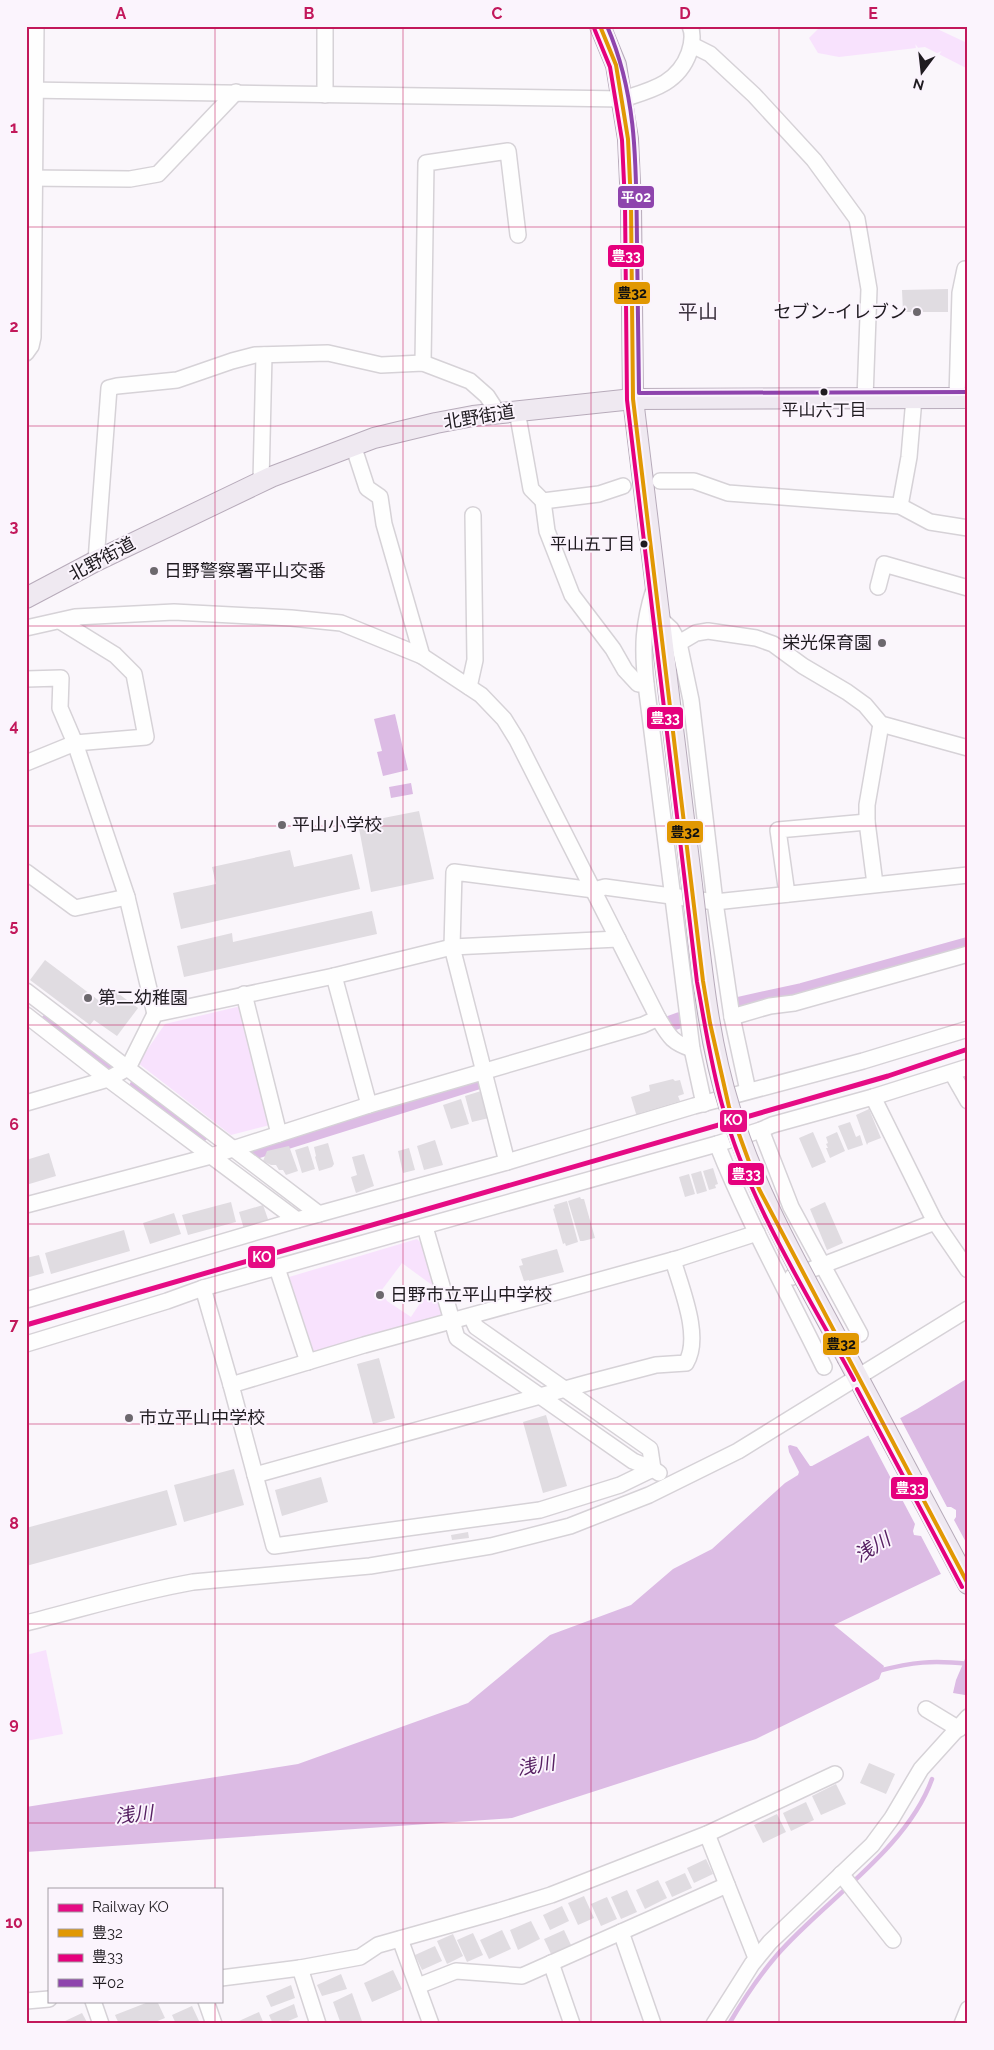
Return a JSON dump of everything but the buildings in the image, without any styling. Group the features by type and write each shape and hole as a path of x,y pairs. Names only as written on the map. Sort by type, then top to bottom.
{"main road":[{"path":"600,26 616,64 628,139 631,204 633,398 710,1023 729,1107 744,1150 772,1216 968,1584"},
{"name":"北野街道","path":"26,598 96,561 261,481 374,438 436,423 507,412 633,398 962,398"}],"street":[{"path":"26,352 33,338 30,266 31,90 36,26"},
{"path":"325,26 325,95"},
{"path":"31,90 622,99 658,88 677,75 687,59 692,44 690,26"},
{"path":"692,44 710,54 754,95 814,160 856,219 868,289 865,398"},
{"path":"31,178 130,179 158,174 236,92"},
{"path":"423,363 426,163 508,151 518,235"},
{"path":"962,398 960,293 965,269 968,269"},
{"path":"96,561 109,388 177,380 232,361 264,355 328,353 381,365 423,363 470,382 507,412 531,490 543,501 547,531 572,596 613,649 632,679 638,684 646,684"},
{"path":"261,481 264,355"},
{"path":"900,506 909,457 914,398"},
{"path":"353,445 367,488 380,497 384,524 422,656"},
{"path":"660,481 694,481 728,493 900,506 930,522 968,528"},
{"path":"543,501 599,494 623,486"},
{"path":"469,687 476,660 472,515"},
{"path":"878,586 884,564 968,588"},
{"path":"655,585 646,616 643,642 646,684 692,1049 704,1104"},
{"path":"26,628 75,617 174,612 320,620 341,623 422,656 481,695 504,719 517,740 658,1018 677,1044 692,1049"},
{"path":"659,618 671,628 679,643 691,700 715,902 732,1017 748,1091"},
{"path":"26,764 75,743 146,737 134,674 115,655 60,621"},
{"path":"679,643 696,633 708,630 756,638 773,644 803,666 847,692 864,705 881,724 968,748"},
{"path":"26,679 61,678 60,708 75,743 127,898 155,1014 128,1068 108,1079 26,1103"},
{"path":"875,884 867,822 867,805 881,724"},
{"path":"788,894 778,830 867,822"},
{"path":"26,872 75,908 127,898"},
{"path":"507,1162 452,947 454,872 594,890 605,888 715,902 968,875"},
{"path":"720,932 700,960 699,967 708,1026 722,1092"},
{"path":"155,1014 334,976 452,947 618,939"},
{"path":"678,940 698,948 709,946"},
{"path":"732,1017 770,1006 794,1003 968,954"},
{"path":"334,976 369,1105"},
{"path":"244,994 279,1134"},
{"path":"30,998 128,1068 319,1214"},
{"path":"26,1015 108,1079 297,1220"},
{"path":"26,1205 212,1156 369,1105 643,1025 658,1018"},
{"path":"26,1300 748,1091 863,1061 968,1028"},
{"path":"26,1344 167,1301 203,1288 717,1144 772,1125 873,1097 968,1067"},
{"path":"952,1072 968,1101"},
{"path":"873,1097 935,1222 968,1270"},
{"path":"761,1130 790,1207 860,1334"},
{"path":"717,1144 756,1233 783,1282 824,1367"},
{"path":"740,1146 757,1190 798,1274"},
{"path":"783,1282 798,1274 935,1222"},
{"path":"425,1227 457,1338 633,1461 654,1469 672,1484"},
{"path":"232,1384 673,1260 756,1233"},
{"path":"255,1475 656,1365 686,1363 689,1359 693,1327 673,1260"},
{"path":"277,1268 308,1362"},
{"path":"203,1288 232,1384 274,1546 540,1510 620,1485 654,1469"},
{"path":"26,1623 130,1594 165,1587 370,1566 491,1546 570,1526 625,1506 757,1440 861,1381 968,1309"},
{"path":"471,1316 476,1327 650,1449 654,1469"},
{"path":"714,2024 756,1958 770,1942 847,1881 878,1838 921,1769 963,1723 926,1709"},
{"path":"222,1978 300,1968 360,1957 378,1945 500,1912 551,1895 707,1834 835,1774"},
{"path":"707,1834 756,1958"},
{"path":"847,1881 893,1940"},
{"path":"418,1986 456,1970 522,1976 727,1885"},
{"path":"620,1932 653,2024"},
{"path":"400,1939 431,2024"},
{"path":"551,1963 572,2024"},
{"path":"300,1968 318,2024"},
{"path":"26,2001 48,1999"},
{"path":"93,2002 101,2024"},
{"path":"206,2002 214,2024"},
{"path":"962,2024 968,2009"}],"shaded area":[{"path":"821,26 931,26 965,42 968,38 968,69 925,47 839,57 818,53 809,38"},
{"path":"241,1006 270,1125 231,1135 138,1063 165,1024"},
{"path":"417,1239 421,1243 441,1313 440,1317 315,1353 311,1352 288,1283 289,1277","holes":["402,1263 432,1285 411,1317 387,1301 381,1291"]},
{"path":"46,1650 63,1734 26,1741 26,1655"}],"water":[{"path":"395,714 408,770 383,776 377,752 382,751 374,719"},
{"path":"411,783 413,794 391,798 389,787"},
{"name":"浅川","path":"968,1378 968,1561 834,1625 884,1666 879,1679 756,1739 512,1818 26,1852 26,1807 298,1764 468,1703 550,1635 631,1605 673,1569 712,1549 785,1483 798,1475 799,1472 788,1446 797,1447 810,1466 812,1466 917,1409"},
{"path":"968,1652 968,1689 965,1695 953,1693 956,1680"}],"pier":[{"path":"899,1416 947,1507 956,1510 954,1520 968,1546 968,1564 942,1576 921,1536 914,1535 915,1524 867,1433"}],"waterway":[{"path":"738,1005 802,991 968,945"},
{"path":"669,1024 680,1020"},
{"path":"49,1021 108,1066"},
{"path":"255,1151 482,1080"},
{"path":"137,1087 200,1135"},
{"path":"878,1671 923,1663 968,1664"},
{"path":"729,2024 752,1988 777,1955 885,1851 904,1828 920,1804 932,1779"}],"rail line":[{"name":"KO","path":"26,1325 888,1076 968,1049"}],"transit line":[{"name":"豊32","path":"600,26 616,65 628,139 631,204 633,399 703,981 710,1023 729,1107 759,1189 968,1584"},
{"name":"平02","path":"607,26 625,79 633,133 636,188 639,393 968,392"},
{"name":"豊33","path":"594,28 610,67 622,140 625,204 627,400 697,982 708,1045 723,1108 734,1143 763,1213 854,1380"},
{"name":"豊33","path":"857,1389 962,1587"}],"place":[{"name":"セブン-イレブン","path":"917,312"},
{"name":"平山六丁目","path":"824,392"},
{"name":"平山五丁目","path":"644,544"},
{"name":"日野警察署平山交番","path":"154,571"},
{"name":"栄光保育園","path":"882,643"},
{"name":"平山小学校","path":"282,825"},
{"name":"第二幼稚園","path":"88,998"},
{"name":"日野市立平山中学校","path":"380,1295"},
{"name":"市立平山中学校","path":"129,1418"}],"district":[{"name":"平山","path":"698,312"}]}
